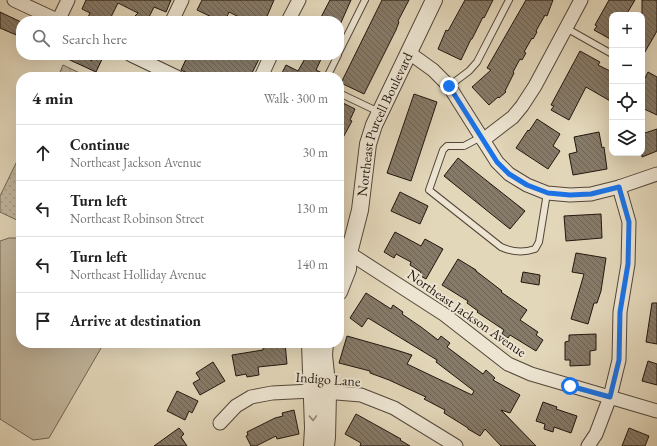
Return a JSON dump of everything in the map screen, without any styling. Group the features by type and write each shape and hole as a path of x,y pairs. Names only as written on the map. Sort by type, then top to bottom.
{"street":[{"path":"60,16 68,0"},
{"path":"174,16 182,0"},
{"path":"291,16 299,0"},
{"name":"Northeast Purcell Boulevard","path":"344,247 360,210 368,144 374,125 434,0"},
{"path":"482,138 513,117 522,106 535,86 581,0"},
{"path":"19,1 48,16"},
{"path":"408,52 433,70 449,86 497,162 509,174 527,185 548,193 570,195 591,194 619,187 657,174"},
{"path":"154,60 170,72"},
{"path":"262,72 268,60"},
{"path":"588,446 596,434 610,397 619,360 620,312 628,264 629,222 619,187"},
{"name":"Northeast Jackson Avenue","path":"344,253 445,315 508,364 531,374 657,411"},
{"name":"Northeast Purcell Boulevard","path":"344,258 348,269 344,279"},
{"path":"311,348 327,437 326,446"},
{"path":"312,446 313,428 320,392 325,348"},
{"name":"Indigo Lane","path":"220,423 236,406 251,398 272,393 320,392 361,395 394,408 456,446"}],"lane":[{"path":"344,42 365,0"},
{"path":"449,86 469,71 477,62 509,0"},
{"path":"566,28 609,52"},
{"path":"329,72 335,60"},
{"path":"344,95 380,112"},
{"path":"482,138 464,146 447,146 443,150 429,190 501,247 517,252 535,250 539,242 548,193"}],"shaded area":[{"path":"63,65 78,72 60,72"},
{"path":"16,163 16,220 0,212 0,196"},
{"path":"9,238 16,238 16,348 101,348 49,438 33,440 0,419 0,241"}],"building":[{"path":"86,0 171,0 166,12 154,7 150,16 135,16 138,13 118,3 112,16 88,16 90,13 82,9"},
{"path":"202,0 274,0 267,16 237,16 229,12 227,16 210,16 197,10"},
{"path":"330,0 351,0 344,16 322,16"},
{"path":"382,0 409,0 398,21 396,30 364,94 344,84 344,77"},
{"path":"465,0 493,0 461,60 438,49 446,30 448,31"},
{"path":"526,0 553,0 547,16 545,15 536,31 537,32 524,52 526,53 522,60 520,59 513,72 514,73 505,91 506,92 489,105 472,87 491,70 487,68"},
{"path":"609,0 635,0 628,12 609,12 609,38 594,30 597,26 595,25"},
{"path":"642,0 657,0 657,31 645,52 645,12 642,12"},
{"path":"0,12 16,20 16,35 0,28"},
{"path":"580,51 600,62 598,65 609,70 609,100 586,87 569,120 551,110 554,106 551,105"},
{"path":"70,60 102,60 96,72"},
{"path":"186,60 258,60 252,72 185,72 181,70"},
{"path":"304,60 321,60 316,70 320,72 282,72 286,65 298,71"},
{"path":"648,72 657,77 657,115 645,109 645,78"},
{"path":"414,94 437,102 411,181 387,173"},
{"path":"344,104 355,109 350,120 352,121 344,136"},
{"path":"537,119 560,134 553,146 560,151 548,169 516,148"},
{"path":"657,129 657,151 645,156 645,133"},
{"path":"599,132 602,148 604,147 607,169 573,175 569,154 577,152 574,137"},
{"path":"458,158 525,211 510,229 444,176"},
{"path":"400,192 428,206 420,224 391,211"},
{"path":"601,214 602,238 566,241 564,216"},
{"path":"395,232 421,246 425,239 443,249 426,279 419,275 421,272 410,265 411,262 396,254 394,258 384,252"},
{"path":"576,253 606,258 601,291 597,303 594,303 588,324 571,319 584,274 572,272"},
{"path":"458,259 476,270 502,291 501,292 527,310 520,320 538,332 536,335 543,340 536,351 510,335 508,338 502,334 504,330 477,312 478,311 467,303 468,301 442,285"},
{"path":"523,272 540,275 539,285 521,282"},
{"path":"366,293 391,309 393,305 403,312 402,314 438,340 441,336 450,343 447,347 483,374 486,370 495,378 493,380 520,395 510,413 501,410 536,446 501,446 485,429 480,436 444,413 445,410 424,399 426,397 370,373 370,371 339,363 347,336 412,355 407,364 472,395 474,391 436,362 437,360 368,318 362,327 350,318"},
{"path":"652,303 657,303 657,344 646,342"},
{"path":"596,334 596,350 590,351 590,365 570,366 570,360 565,360 565,342 569,341 569,335"},
{"path":"263,348 285,348 287,364 258,367 259,375 247,377 246,374 236,376 232,355 263,350"},
{"path":"648,361 657,364 657,385 642,381"},
{"path":"213,362 225,381 200,395 193,383 200,379 196,373"},
{"path":"177,391 198,401 192,413 189,411 185,420 167,411"},
{"path":"543,402 557,407 556,409 577,416 571,433 554,427 553,432 544,429 545,424 536,421"},
{"path":"294,410 299,434 277,439 276,436 256,446 251,446 246,436 248,435 247,432 275,418 283,416 282,413"},
{"path":"356,414 401,439 400,440 410,446 360,446 361,443 345,434"},
{"path":"179,428 184,434 181,437 187,446 154,446"},
{"path":"629,428 649,436 645,446 622,446"}],"route":[{"path":"449,86 497,162 509,174 527,185 548,193 570,195 591,194 619,187 629,222 628,264 620,312 619,360 610,397 570,386"}]}
